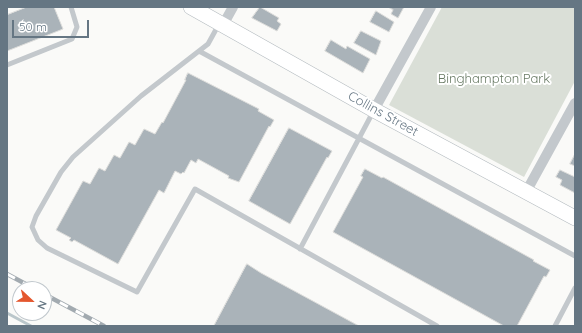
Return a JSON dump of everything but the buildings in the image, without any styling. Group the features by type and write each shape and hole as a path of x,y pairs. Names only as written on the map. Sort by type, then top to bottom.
{"street":[{"name":"Collins Street","path":"191,7 374,110 575,218"},
{"path":"222,24 233,7"},
{"path":"374,110 431,7"},
{"path":"526,192 575,103"}],"lane":[{"path":"7,65 59,46 72,39 77,27 71,7"},
{"path":"222,24 208,44 141,96 73,157 61,172 36,216 32,227 38,240 47,248 137,292 195,189 437,326"},
{"path":"198,51 575,256"},
{"path":"300,249 374,110"},
{"path":"555,326 575,288"}],"green space":[{"name":"Binghampton Park","path":"442,7 575,7 575,81 524,177 389,105"}],"waterway":[{"path":"7,313 31,326"}],"railway":[{"path":"7,274 20,281"},
{"path":"52,298 104,326"}]}
